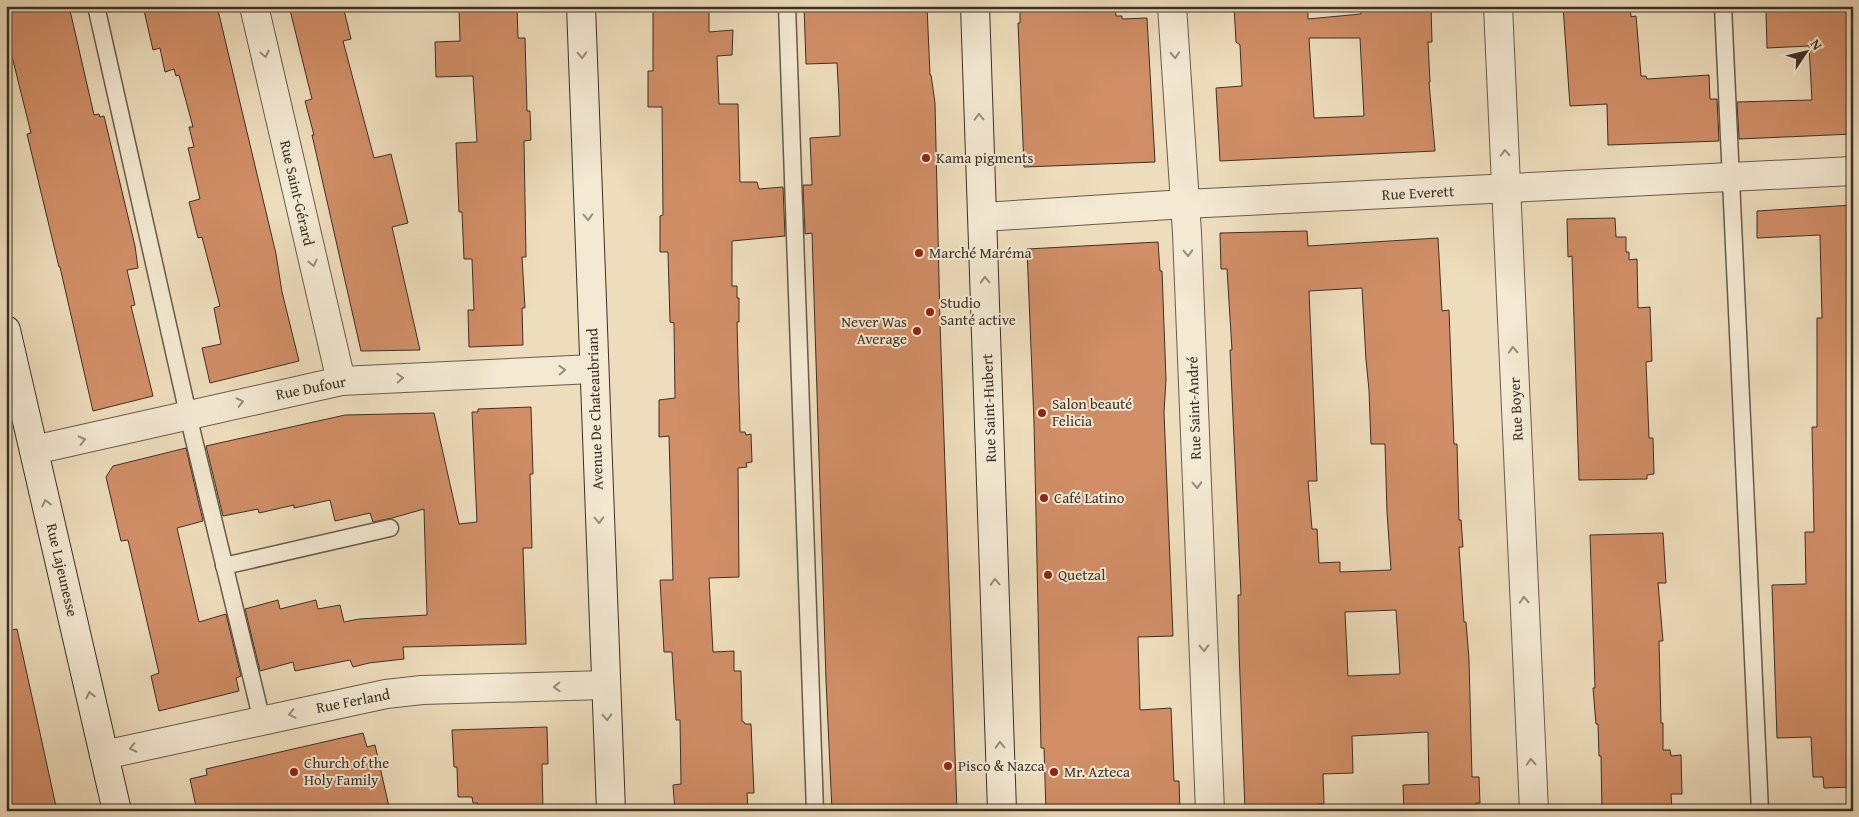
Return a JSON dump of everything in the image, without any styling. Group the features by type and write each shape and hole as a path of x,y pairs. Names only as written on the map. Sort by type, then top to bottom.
{"street":[{"name":"Rue Saint-Gérard","path":"254,6 341,381"},
{"name":"Avenue De Chateaubriand","path":"581,6 611,811"},
{"name":"Rue Saint-Hubert","path":"975,6 1002,811"},
{"name":"Rue Saint-André","path":"1172,6 1185,204 1210,811"},
{"name":"Rue Boyer","path":"1498,6 1534,811"},
{"name":"Rue Everett","path":"983,217 1185,204 1853,171"},
{"name":"Rue Lajeunesse","path":"6,330 117,811"},
{"name":"Rue Dufour","path":"34,450 341,381 593,368"},
{"name":"Rue Ferland","path":"104,755 365,698 405,692 606,684"}],"lane":[{"path":"96,6 189,414 192,436 262,721"},
{"path":"787,6 815,811"},
{"path":"1723,6 1760,811"},
{"path":"224,566 390,528"}],"building":[{"path":"6,6 69,6 94,115 104,116 135,246 138,268 127,270 135,305 131,306 153,396 93,411 27,134 31,133 6,32"},
{"path":"143,6 217,6 276,254 282,292 299,361 210,383 202,348 221,344 214,308 220,306 202,237 198,238 189,202 200,199 188,148 194,147 189,127 193,127 179,75 176,76 174,69 165,72 160,48 153,50"},
{"path":"289,6 343,6 351,39 343,41 374,158 391,154 408,223 392,227 420,350 361,351 312,135 314,135 305,101 312,99"},
{"path":"459,6 517,6 518,38 525,38 527,111 530,111 531,140 524,141 526,257 522,257 525,308 522,308 523,345 469,347 468,310 474,310 472,259 464,259 462,212 459,212 456,143 477,142 473,76 436,77 435,42 460,41"},
{"path":"653,6 709,6 709,32 733,30 732,55 717,56 719,104 738,104 740,182 757,182 759,189 783,187 785,236 732,241 732,286 737,286 737,298 739,298 739,322 737,322 740,432 745,432 746,435 751,434 752,462 746,463 747,467 738,468 739,577 709,578 713,652 734,651 734,671 741,671 742,721 745,724 751,724 754,793 747,793 748,810 675,811 673,785 681,784 680,720 676,720 672,652 664,652 660,580 673,580 669,436 659,437 659,400 675,398 674,323 670,322 668,252 660,252 660,216 663,215 662,107 648,107 648,71 653,71"},
{"path":"804,6 927,6 930,75 935,103 940,323 957,811 832,811 812,233 805,234 803,185 812,185 810,138 840,136 839,99 837,63 806,64"},
{"path":"1020,6 1115,6 1116,16 1122,16 1122,19 1147,18 1155,162 1024,167 1018,23 1020,23"},
{"path":"1234,6 1308,6 1308,19 1361,14 1361,10 1370,9 1370,6 1431,6 1432,42 1428,42 1429,82 1435,151 1220,161 1216,88 1242,86 1240,45 1236,42","holes":["1309,38 1360,38 1364,116 1314,118"]},
{"path":"1563,6 1630,6 1631,17 1636,16 1641,76 1646,76 1647,79 1709,75 1710,99 1717,99 1719,141 1608,145 1607,104 1570,106"},
{"path":"1824,6 1853,6 1853,134 1739,139 1737,102 1812,100 1809,46 1767,48 1766,11 1821,8"},
{"path":"1853,205 1853,787 1824,788 1823,777 1813,777 1811,737 1777,738 1772,585 1806,584 1805,532 1814,532 1812,427 1817,427 1817,318 1822,318 1820,235 1757,238 1757,211"},
{"path":"1615,218 1616,237 1626,237 1626,252 1629,252 1629,260 1637,259 1638,308 1650,307 1652,361 1646,362 1649,438 1653,438 1654,474 1647,475 1647,479 1579,480 1572,256 1568,257 1567,219"},
{"path":"1307,231 1308,246 1438,238 1442,311 1449,310 1454,444 1457,444 1459,520 1461,520 1463,547 1459,547 1464,622 1466,622 1469,659 1472,777 1479,777 1480,803 1476,803 1476,811 1404,811 1403,785 1429,784 1428,732 1352,736 1353,773 1323,774 1324,804 1318,804 1318,810 1245,811 1239,650 1238,595 1241,595 1230,350 1232,350 1227,269 1221,269 1220,233","holes":["1362,288 1371,444 1385,444 1391,570 1340,572 1340,562 1319,563 1317,529 1312,529 1308,481 1317,481 1309,291","1396,610 1400,674 1348,676 1345,612"]},
{"path":"1158,242 1160,271 1162,271 1166,380 1164,412 1173,636 1138,637 1140,710 1171,708 1174,781 1179,781 1180,811 1046,811 1044,748 1041,748 1034,422 1027,249"},
{"path":"531,407 533,474 530,474 532,548 523,548 526,644 403,647 404,659 353,667 350,660 295,671 293,662 260,671 245,609 278,600 280,609 316,600 318,609 340,605 344,622 359,619 427,615 424,509 373,522 370,513 335,521 330,500 294,508 294,505 259,513 258,509 223,516 206,446 345,415 434,413 459,524 477,522 472,412 478,412 478,409"},
{"path":"186,448 203,521 177,528 199,622 226,614 241,676 236,678 239,691 159,711 151,676 159,673 128,540 121,541 106,477 113,466"},
{"path":"1663,533 1666,583 1658,583 1663,641 1659,641 1661,723 1663,723 1663,750 1670,750 1671,756 1681,755 1682,794 1671,794 1672,811 1602,811 1601,756 1599,756 1598,724 1596,724 1593,688 1595,688 1590,535"},
{"path":"17,629 57,811 6,811 6,631"},
{"path":"547,727 548,764 542,764 543,811 478,811 478,803 473,803 472,797 458,797 457,767 454,767 452,730"},
{"name":"Church of the Holy Family","path":"363,733 367,747 375,745 390,811 197,811 190,779 207,775 206,769"}],"place":[{"name":"Kama pigments","path":"926,158"},
{"name":"Marché Maréma","path":"919,253"},
{"name":"Studio Santé active","path":"930,312"},
{"name":"Never Was Average","path":"917,331"},
{"name":"Salon beauté Felicia","path":"1042,413"},
{"name":"Café Latino","path":"1044,498"},
{"name":"Quetzal","path":"1048,575"},
{"name":"Pisco & Nazca","path":"948,766"},
{"name":"Church of the Holy Family","path":"294,772"},
{"name":"Mr. Azteca","path":"1054,772"}]}
